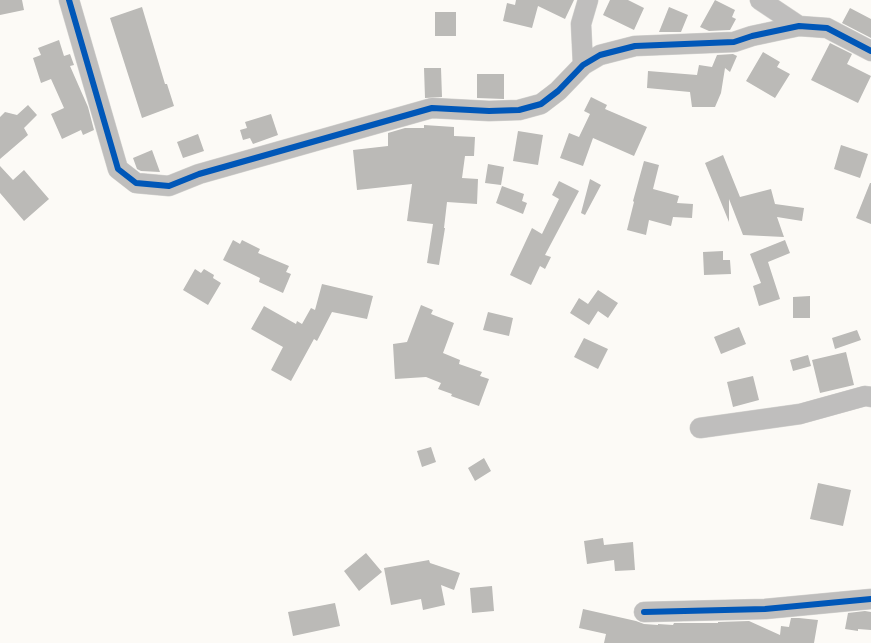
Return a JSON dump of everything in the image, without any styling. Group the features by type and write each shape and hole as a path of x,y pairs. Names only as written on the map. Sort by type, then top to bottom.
{"street":[{"path":"69,0 118,169 136,184 169,186 199,174 432,108 489,111 519,110 541,104 558,91 583,65 600,55 635,46 734,42 752,36 799,26 827,28 871,51"},
{"path":"583,65 582,24 588,0"},
{"path":"760,0 799,26"},
{"path":"700,428 800,414 864,396 871,397"},
{"path":"644,612 765,609 871,599"}],"building":[{"path":"0,0 22,0 24,10 0,15"},
{"path":"516,0 574,0 565,19 538,6 532,28 503,21 507,3 515,5"},
{"path":"610,0 628,0 644,8 634,30 603,15"},
{"path":"715,0 735,10 732,17 736,19 730,30 709,31 700,27"},
{"path":"142,7 165,84 167,84 174,106 142,118 110,18"},
{"path":"669,7 688,15 681,32 659,32"},
{"path":"850,8 871,19 871,38 842,23"},
{"path":"435,12 456,12 456,36 435,36"},
{"path":"59,40 64,56 70,54 74,65 70,66 88,107 94,130 83,135 81,130 62,139 51,114 64,108 51,79 41,83 33,58 41,55 38,48"},
{"path":"830,43 852,54 847,64 871,76 858,103 811,80"},
{"path":"763,52 780,62 777,67 790,74 775,98 746,81"},
{"path":"733,54 737,56 730,72 725,68 721,93 715,107 692,107 690,92 647,88 648,71 697,75 699,65 712,67 717,55"},
{"path":"424,68 441,68 442,97 425,98"},
{"path":"477,74 504,74 504,99 477,98"},
{"path":"591,97 607,105 605,109 647,127 634,156 593,138 583,166 560,158 569,133 579,137 590,114 584,111"},
{"path":"28,105 37,115 24,128 28,135 0,159 0,117 5,112 17,115"},
{"path":"271,114 278,135 253,144 250,138 243,140 240,130 247,128 245,122"},
{"path":"424,125 454,127 454,136 475,137 474,156 465,156 462,178 478,179 477,204 447,202 439,265 427,263 433,224 407,221 412,184 357,190 353,150 388,146 388,133 405,128 424,128"},
{"path":"518,131 543,135 538,165 513,161"},
{"path":"198,134 204,151 183,158 177,142"},
{"path":"841,145 868,154 860,178 834,169"},
{"path":"152,150 160,172 137,169 133,158"},
{"path":"723,155 740,197 771,189 775,204 804,208 802,221 777,217 784,237 743,235 729,199 729,222 705,163"},
{"path":"644,161 659,165 653,189 679,196 677,203 693,204 692,218 673,217 671,226 649,220 646,235 627,230"},
{"path":"488,164 504,167 501,185 485,183"},
{"path":"0,166 13,180 24,170 49,199 24,221 0,193"},
{"path":"590,179 601,185 585,215 581,213"},
{"path":"559,181 579,191 545,255 551,257 545,269 540,266 531,285 510,275 532,228 542,234 559,199 552,195"},
{"path":"871,183 871,224 856,218"},
{"path":"502,186 524,194 522,201 527,203 523,214 496,203"},
{"path":"233,240 240,244 242,240 260,249 258,253 289,266 286,272 291,274 283,293 259,282 260,278 223,260"},
{"path":"785,240 790,253 768,262 780,299 759,306 753,286 761,283 750,254"},
{"path":"723,251 723,260 730,260 731,274 704,275 703,252"},
{"path":"195,269 201,273 204,269 214,275 213,278 221,283 208,305 183,290"},
{"path":"322,284 373,296 367,319 332,312 317,341 314,339 291,381 271,370 283,347 251,329 264,306 296,324 297,321 302,324 311,308 315,310"},
{"path":"598,290 618,303 608,318 598,311 589,325 570,313 579,298 588,304"},
{"path":"810,296 810,318 793,318 793,297"},
{"path":"421,305 433,310 431,314 454,323 443,353 460,360 459,364 482,372 480,376 489,379 479,406 438,389 441,383 426,377 395,379 393,344 407,342"},
{"path":"488,312 513,318 509,336 483,330"},
{"path":"739,327 746,344 721,354 714,337"},
{"path":"857,330 861,340 835,349 832,338"},
{"path":"584,338 608,349 598,369 574,357"},
{"path":"846,352 854,385 820,393 812,360"},
{"path":"808,355 811,366 793,371 790,360"},
{"path":"753,376 759,400 733,407 727,382"},
{"path":"431,447 436,462 422,467 417,451"},
{"path":"484,458 491,471 475,481 468,468"},
{"path":"818,483 851,490 843,526 810,519"},
{"path":"603,538 604,545 633,542 635,570 615,571 614,560 587,564 584,541"},
{"path":"366,553 382,572 359,591 344,571"},
{"path":"429,560 430,563 460,573 454,590 441,585 445,605 423,610 421,599 391,605 384,568"},
{"path":"492,586 494,611 472,613 470,588"},
{"path":"335,603 340,626 293,636 288,612"},
{"path":"583,609 644,624 673,625 674,623 749,621 780,635 781,626 789,627 791,618 818,620 814,643 604,643 606,634 579,628"},
{"path":"871,612 871,630 845,629 848,613"}],"cycle path":[{"path":"69,0 118,169 136,183 169,186 199,174 432,108 489,111 519,110 541,104 558,91 583,65 600,55 635,46 734,42 752,36 799,26 827,28 871,51"},
{"path":"644,612 765,609 871,599"}]}
